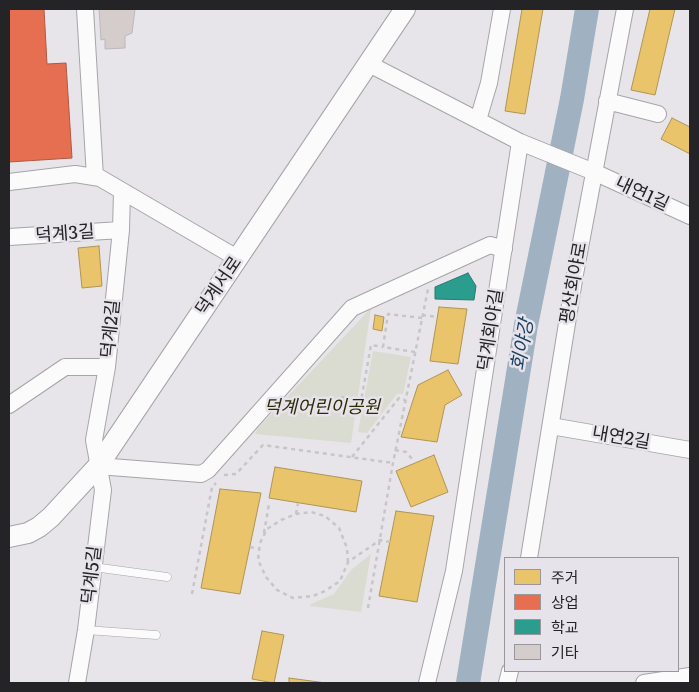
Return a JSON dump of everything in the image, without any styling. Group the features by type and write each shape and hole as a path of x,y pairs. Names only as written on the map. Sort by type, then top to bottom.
{"street":[{"path":"85,9 95,177"},
{"name":"덕계서로","path":"9,537 28,533 51,517 98,466 370,64 405,9"},
{"path":"478,120 489,83 502,9"},
{"name":"평산회야로","path":"529,557 594,172 625,9"},
{"path":"370,64 527,145"},
{"path":"607,101 658,114"},
{"name":"내연1길","path":"527,145 594,172 690,216"},
{"name":"덕계회야길","path":"427,683 454,571 504,249 527,145"},
{"path":"9,182 75,174 95,177 237,258"},
{"name":"덕계2길","path":"98,466 94,440 106,367 121,230 122,191"},
{"name":"덕계3길","path":"9,237 121,230"},
{"path":"98,466 201,474 208,470 352,308 490,245 504,249"},
{"path":"9,405 65,367 106,367"},
{"name":"내연2길","path":"551,426 690,450"},
{"name":"덕계5길","path":"77,683 86,630 103,490 98,466"},
{"path":"644,683 690,676"}],"lane":[{"path":"93,567 167,577"},
{"path":"86,630 156,635"}],"path":[{"path":"368,608 395,450 429,282"},
{"path":"383,347 388,314 437,317"},
{"path":"342,397 361,401 370,345 415,352"},
{"path":"352,457 399,398 405,400"},
{"path":"192,594 212,487 226,474 236,474 263,445 393,463"},
{"path":"395,450 406,452 413,460"},
{"path":"296,514 298,503"},
{"path":"263,537 268,504"},
{"path":"311,512 324,516 339,528 347,548 348,562 340,581 325,591 313,596 293,598 277,590 266,577 258,560 259,549 267,529 296,514 311,512"},
{"path":"348,562 380,540 390,542"},
{"path":"250,547 259,549"}],"green space":[{"name":"덕계어린이공원","path":"371,308 351,443 255,434 257,429"},
{"path":"373,351 411,357 403,394 397,394 367,433 358,432"},
{"path":"371,554 361,612 310,606 334,594 351,570"}],"building: 주거":[{"path":"522,9 543,9 525,114 505,111"},
{"path":"650,9 675,9 655,95 631,90"},
{"path":"672,118 690,127 690,154 661,139"},
{"path":"99,246 102,286 82,288 78,248"},
{"path":"439,307 467,309 458,364 430,361"},
{"path":"375,315 384,317 382,331 373,329"},
{"path":"448,370 462,395 445,405 437,442 401,437 418,385"},
{"path":"434,455 448,492 411,507 396,471"},
{"path":"275,467 362,481 356,512 269,498"},
{"path":"220,489 261,493 240,594 201,588"},
{"path":"396,511 434,516 417,602 379,596"},
{"path":"262,631 284,635 274,683 252,679"},
{"path":"289,678 326,683 289,683"}],"building: 상업":[{"path":"9,9 44,9 47,64 66,63 72,158 9,162"}],"building: 학교":[{"path":"468,273 476,286 474,300 435,299 435,287"}],"building: 기타":[{"path":"99,9 135,9 132,33 125,36 125,48 105,49 105,39 101,40"}],"waterway":[{"name":"회야강","path":"468,683 526,325 572,99 587,9"}]}
